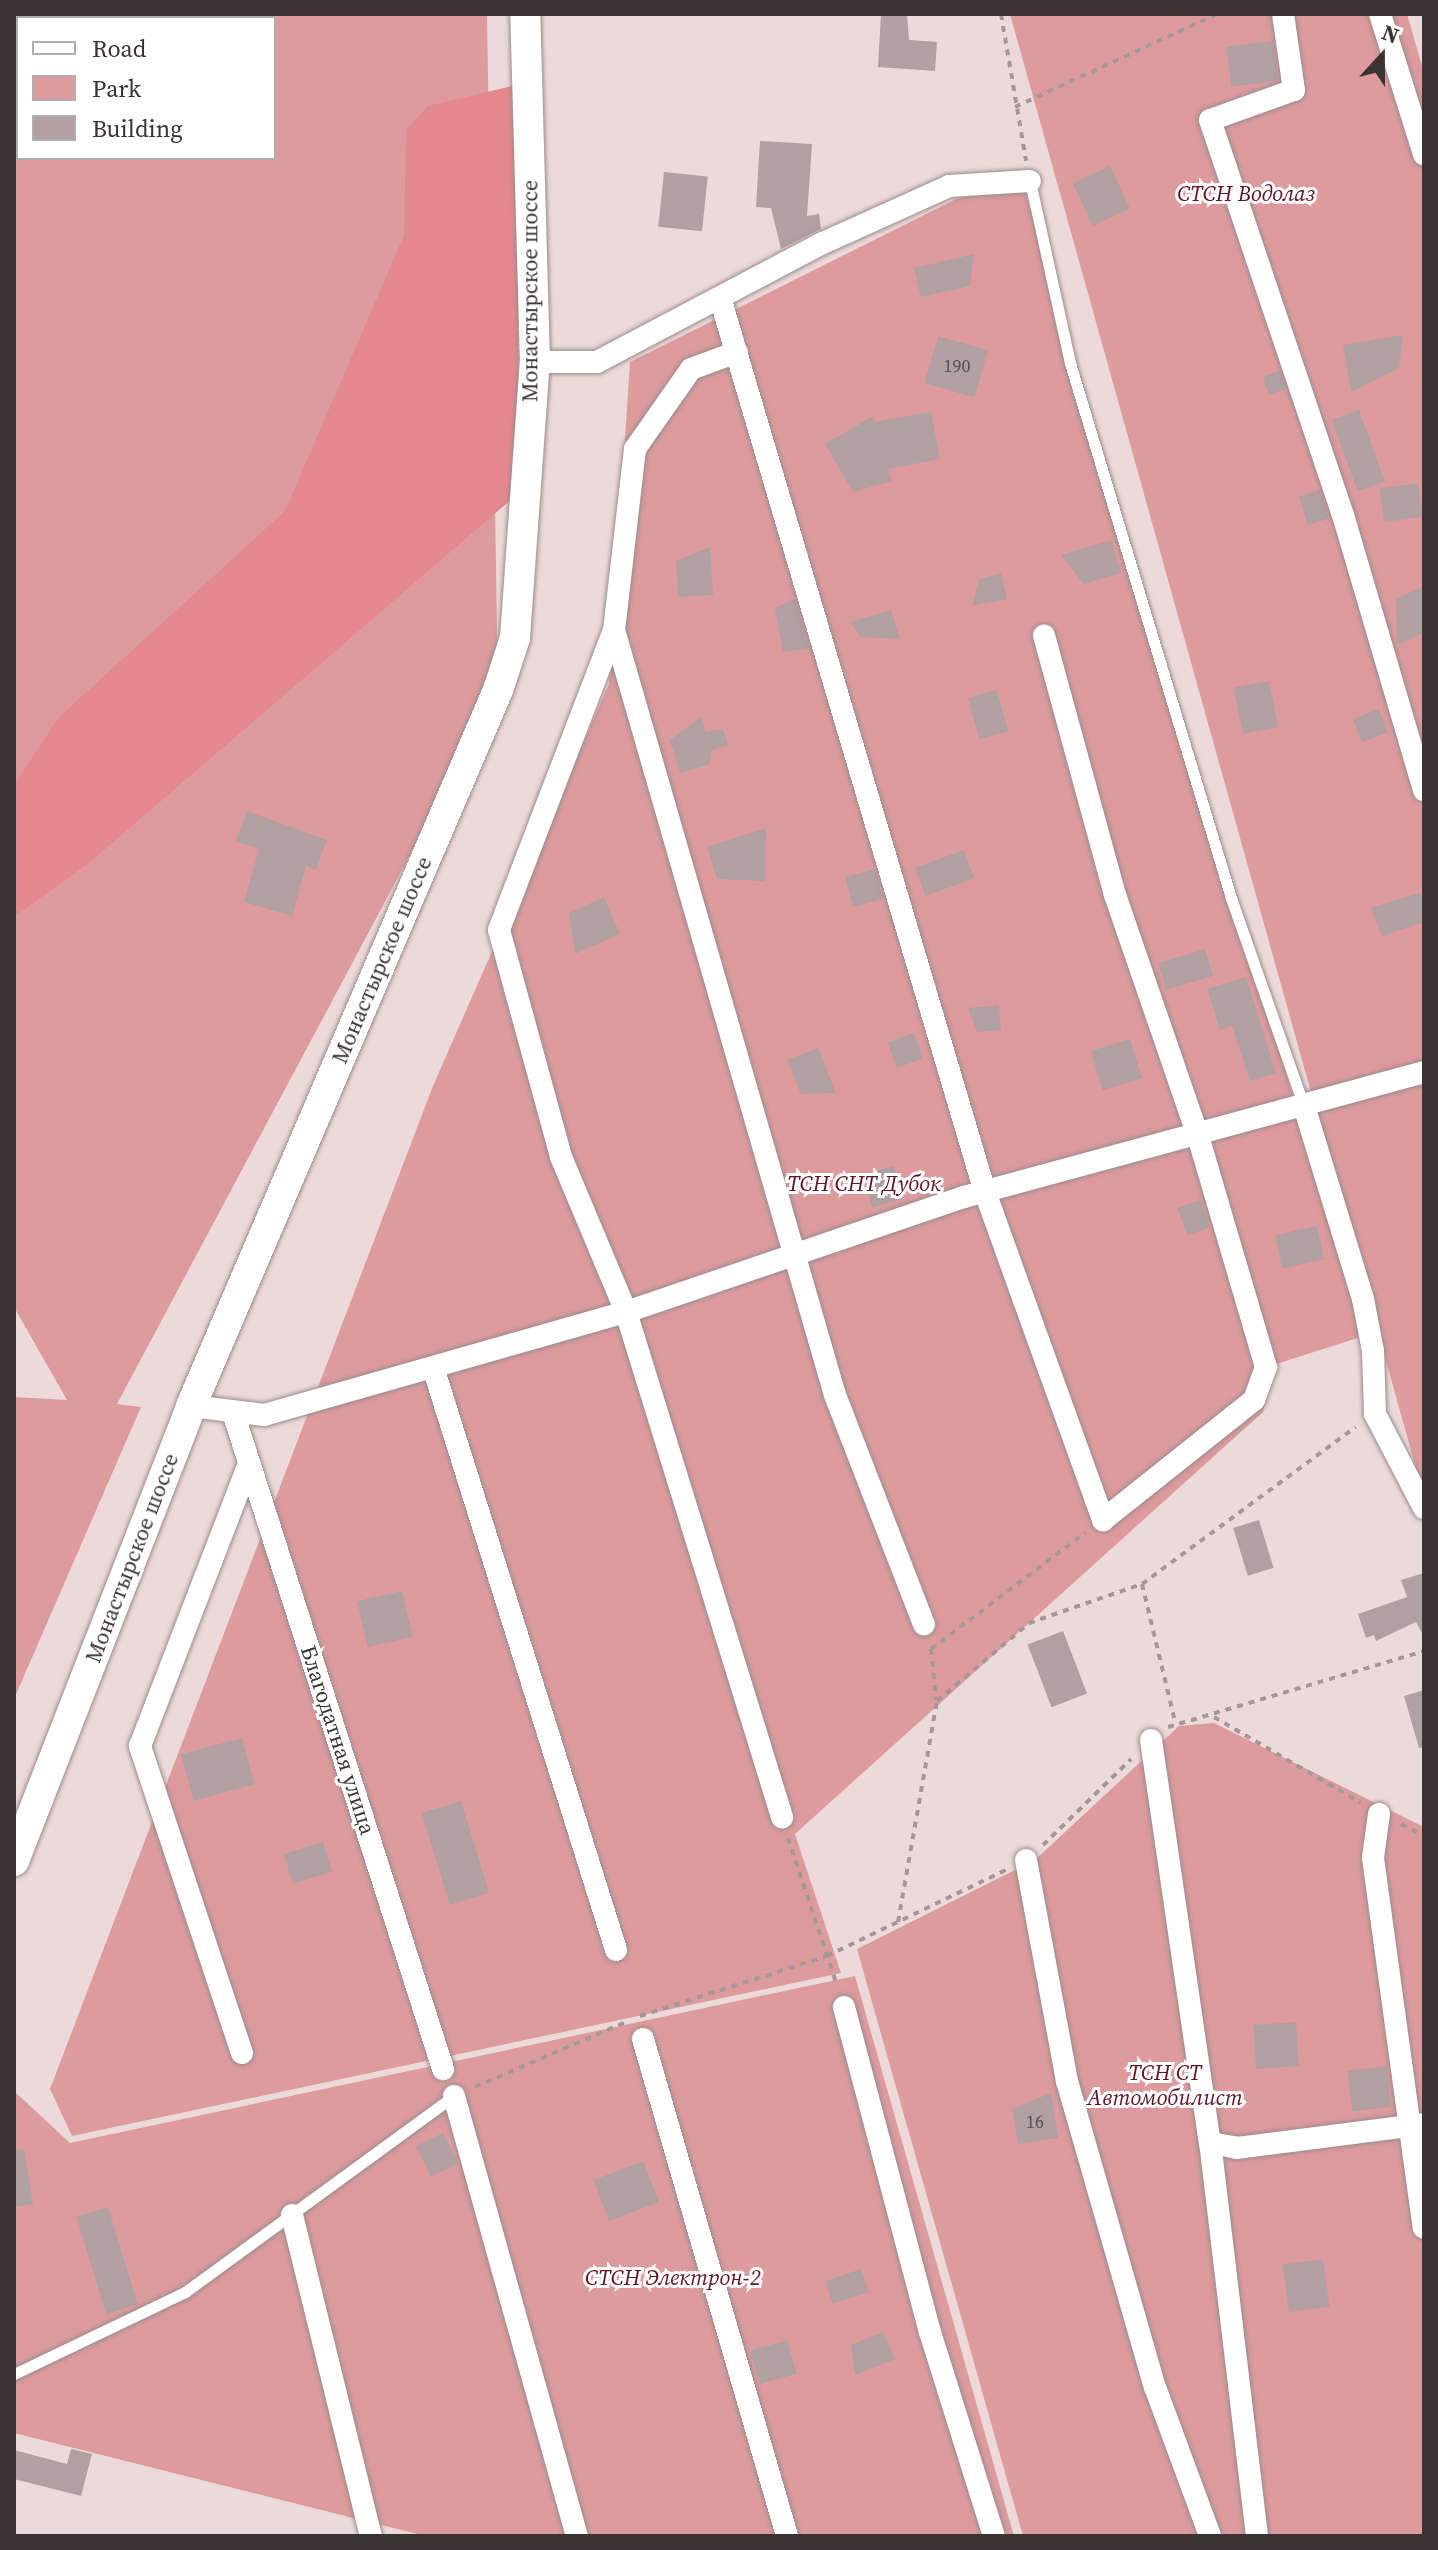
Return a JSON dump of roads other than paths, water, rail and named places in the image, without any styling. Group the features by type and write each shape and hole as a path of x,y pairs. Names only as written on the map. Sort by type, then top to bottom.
{"main road":[{"name":"Монастырское шоссе","path":"14,1861 20,1831 191,1406 498,690 515,638 535,362 525,14"}],"street":[{"path":"1283,14 1294,90 1210,120 1347,528 1424,790"},
{"path":"1380,14 1424,154"},
{"path":"535,362 597,362 721,301 823,243 949,186 1030,181"},
{"path":"721,301 822,633 900,919 985,1192 1103,1520 1254,1400 1266,1367 1197,1133 1115,895 1044,636"},
{"path":"737,352 691,369 635,449 614,630 499,930 561,1157 626,1312 782,1817"},
{"path":"614,630 835,1395 924,1624"},
{"path":"191,1406 264,1415 626,1312 985,1192 1424,1072"},
{"path":"1304,1106 1363,1299 1373,1351 1375,1414 1424,1508"},
{"path":"433,1367 616,1950"},
{"name":"Благодатная улица","path":"233,1412 443,2069"},
{"path":"242,2053 140,1746 249,1463"},
{"path":"1151,1740 1210,2143 1257,2536"},
{"path":"1379,1814 1373,1858 1415,2126 1424,2228"},
{"path":"1026,1860 1067,2081 1155,2387 1210,2536"},
{"path":"844,2007 930,2332 994,2536"},
{"path":"643,2039 787,2536"},
{"path":"454,2096 577,2536"},
{"path":"1210,2143 1237,2148 1415,2126"},
{"path":"292,2215 371,2536"}],"lane":[{"path":"1030,181 1070,363 1231,898 1304,1106"},
{"path":"14,2374 185,2292 454,2096"}],"park label":[{"name":"СТСН Водолаз","path":"1246,194"},
{"name":"ТСН СНТ Дубок","path":"864,1184"},
{"name":"ТСН СТ Автомобилист","path":"1165,2084"},
{"name":"СТСН Электрон-2","path":"673,2278"}]}
